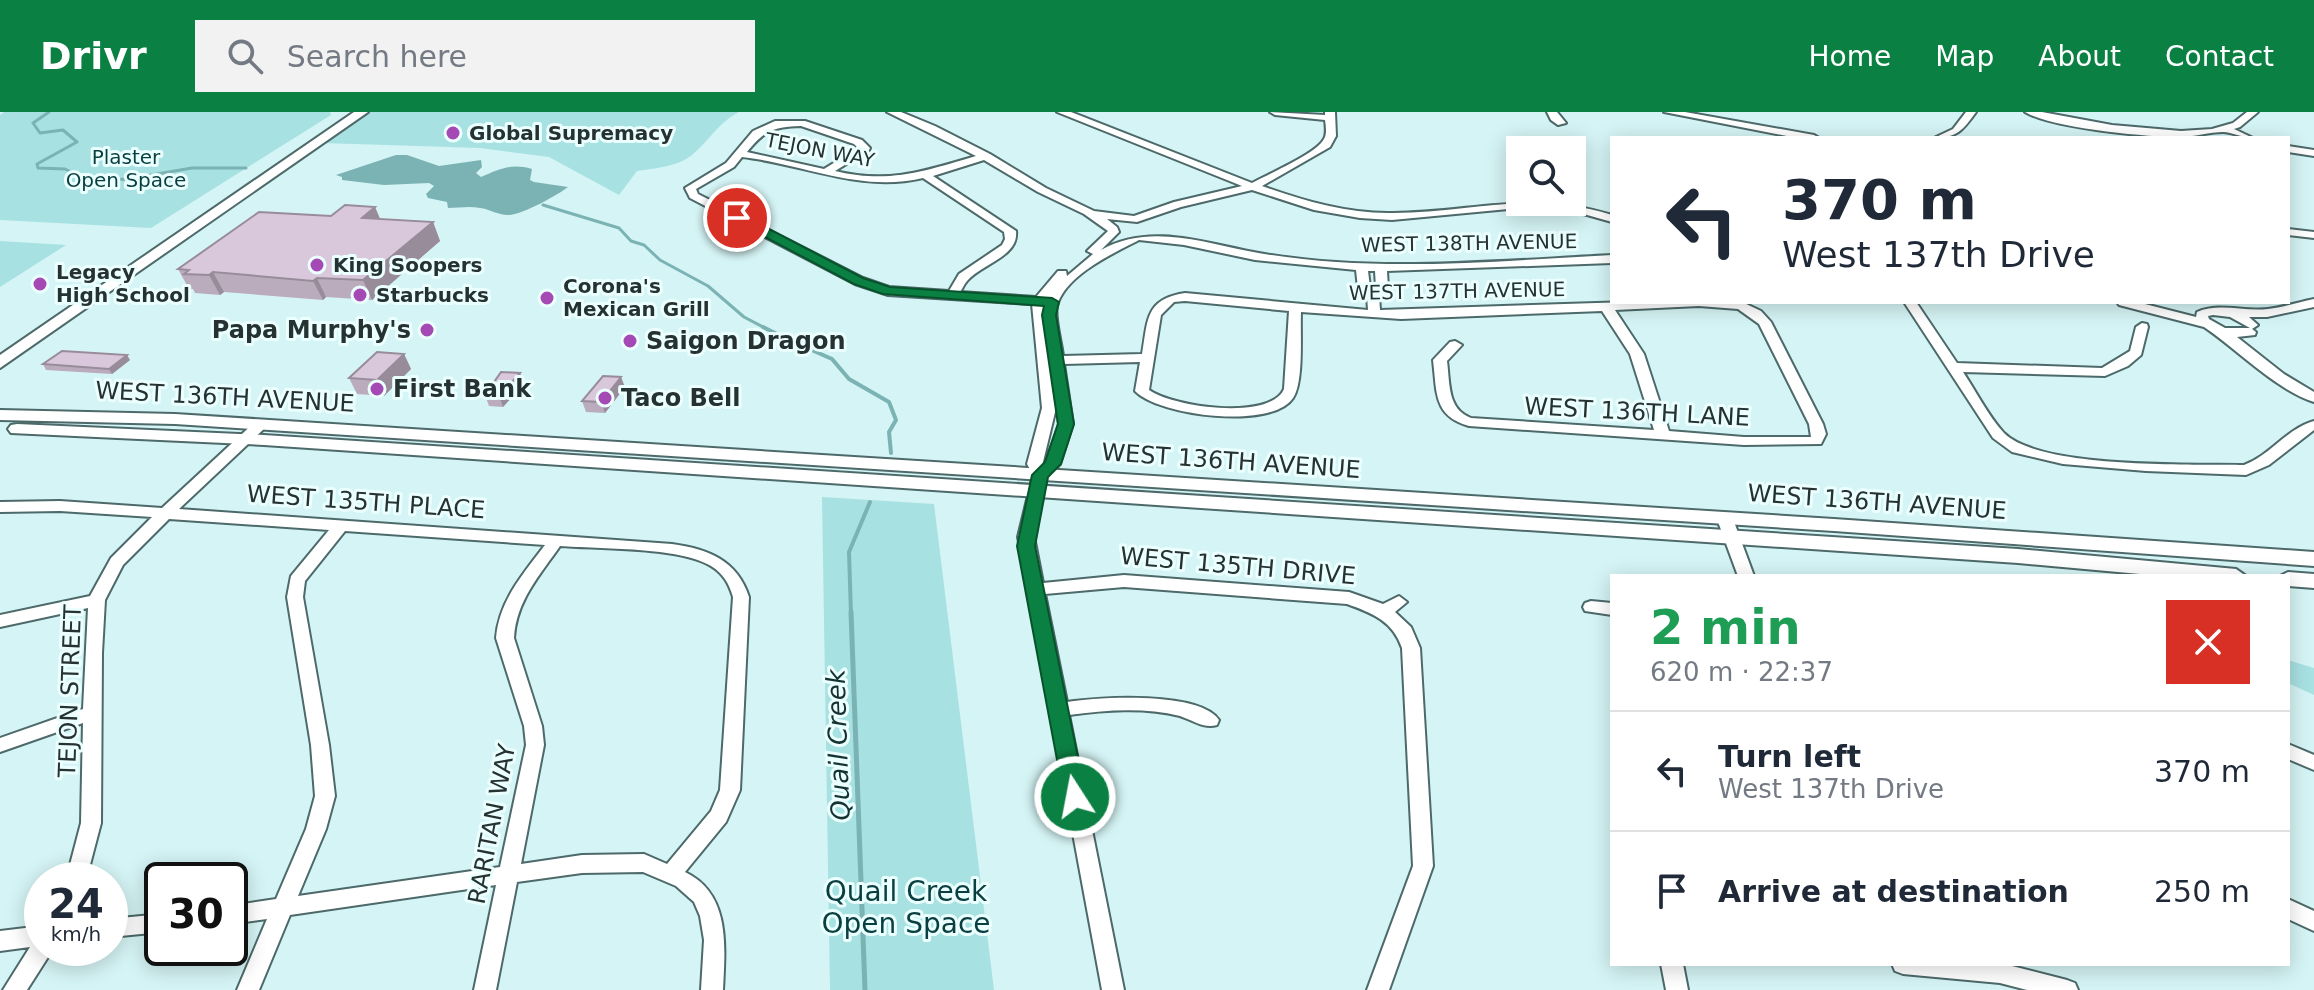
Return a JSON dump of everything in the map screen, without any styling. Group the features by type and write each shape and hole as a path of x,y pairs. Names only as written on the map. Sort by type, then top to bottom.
{"main road":[{"path":"0,363 349,112"},
{"path":"0,348 362,112"},
{"name":"WEST 136TH AVENUE","path":"0,415 132,417 261,424 1038,483"},
{"name":"WEST 136TH AVENUE","path":"0,429 245,439 1038,483 1728,528 2314,559"},
{"name":"WEST 136TH AVENUE","path":"1728,528 2214,574"},
{"path":"2290,579 2314,581"}],"street":[{"path":"892,112 939,130 1042,190 1093,214 1113,230"},
{"path":"1062,112 1308,206 1359,215 1446,215 1529,204 1569,207 1609,216"},
{"path":"828,171 865,148 858,142 802,123 775,124 757,133 724,170 690,188 694,196 859,281 888,291 1046,302 1075,275 1117,245 1138,238 1162,219 1190,208 1226,201 1326,145 1331,136 1330,115 1275,112"},
{"path":"1552,112 1561,123"},
{"path":"1674,112 1803,136"},
{"path":"1944,136 1957,131 1971,112"},
{"path":"2030,112 2080,124 2180,134 2224,129 2244,121 2253,112"},
{"path":"2224,129 2243,136"},
{"path":"2290,149 2314,153"},
{"name":"TEJON WAY","path":"739,154 772,157 876,181 925,175 986,156"},
{"path":"925,175 1010,231 1011,239 1006,247 963,277 952,296"},
{"path":"1113,990 1026,537 1038,483 1034,464 1049,408 1038,320 1062,274 1106,241 1121,221 1252,187"},
{"path":"1093,214 1134,219"},
{"name":"WEST 138TH AVENUE","path":"1134,219 1184,242"},
{"name":"WEST 138TH AVENUE","path":"1113,230 1121,237 1184,242 1255,256 1362,267 1610,259"},
{"path":"2290,232 2314,235"},
{"path":"1362,267 1364,288 1373,295 1374,314"},
{"path":"1373,295 1382,289 1381,267"},
{"name":"WEST 137TH AVENUE","path":"1146,358 1155,314 1170,299 1200,297 1374,314 1478,314 1678,304"},
{"path":"1038,483 1053,464 1066,424 1058,360 1046,302"},
{"path":"2133,304 2207,314 2267,313 2314,303"},
{"name":"WEST 137TH AVENUE","path":"1735,304 1749,306 1765,322 1816,424 1819,434 1816,441"},
{"path":"1911,304 1998,435 2017,449 2063,460 2222,472 2259,467 2296,432 2314,425"},
{"path":"1058,360 1146,358 1142,391 1157,403 1269,409 1287,398 1291,389 1295,308"},
{"path":"1607,308 1637,354 1663,436"},
{"path":"2222,312 2251,329 2269,357 2314,391"},
{"path":"2207,314 2233,333 2251,329 2267,313"},
{"path":"2207,314 2279,377 2314,398"},
{"path":"1952,367 2105,372 2136,352 2142,327"},
{"name":"WEST 136TH LANE","path":"1455,345 1440,360 1445,401 1455,417 1485,425 1785,442 1816,441"},
{"name":"TEJON STREET","path":"81,862 91,823 97,600 117,562 261,424"},
{"name":"WEST 135TH PLACE","path":"0,507 60,506 688,551 725,567 738,582 741,606 730,790 719,816 672,873"},
{"path":"248,990 316,829 325,796 320,745 296,609 296,584 340,527"},
{"path":"1728,528 1745,574"},
{"name":"RARITAN WAY","path":"485,990 535,745 533,726 505,638 505,624 515,600 556,541"},
{"name":"WEST 135TH DRIVE","path":"1035,589 1124,581 1325,595 1391,606 1411,648 1422,877 1378,990"},
{"path":"0,621 97,600"},
{"path":"1591,607 1610,609"},
{"path":"1058,710 1111,703 1180,708 1210,720"},
{"path":"0,745 92,713"},
{"path":"2290,752 2314,763"},
{"path":"248,913 619,861 644,863 672,873 701,896 711,915 715,940 712,990"},
{"path":"2290,909 2314,922"},
{"path":"0,941 24,938"},
{"path":"14,990 30,966"},
{"path":"1672,966 1677,990"},
{"path":"1925,966 2000,973 2067,990"}],"green space":[{"name":"Plaster Open Space","path":"4,112 330,112 331,115 151,228 0,220 0,115"},
{"path":"366,112 739,112 686,159 637,171 619,195 549,157 480,148 322,143"},
{"path":"0,241 66,245 0,287"},
{"name":"Quail Creek Open Space","path":"822,497 934,504 994,990 830,990"},
{"path":"2290,661 2314,668 2314,695 2290,684"}],"shaded area":[{"path":"396,155 407,155 439,166 481,160 482,167 476,173 481,177 505,168 525,167 532,169 530,180 534,182 568,187 531,208 506,215 476,207 448,208 447,202 428,198 426,194 434,186 429,183 384,185 342,180 336,175"}],"building":[{"path":"345,205 375,207 362,218 433,222 363,280 317,278 313,281 213,272 209,275 184,274 189,270 178,269 259,212 331,216"},
{"path":"62,351 127,355 109,369 43,364"},
{"path":"377,352 404,354 377,380 349,378"},
{"path":"501,372 520,373 499,396 485,395"},
{"path":"603,376 621,377 601,402 582,401"}],"waterway":[{"name":"Quail Creek","path":"49,112 33,123 40,133 63,130 77,142 37,164 38,168 65,169 90,181 128,179 192,168 246,168"},
{"name":"Quail Creek","path":"543,205 619,228 631,241 644,245 660,260 708,286 744,317 767,329"},
{"name":"Quail Creek","path":"763,327 767,329"},
{"name":"Quail Creek","path":"767,329 793,342"},
{"name":"Quail Creek","path":"798,344 832,359 849,379 889,402 896,420 889,432 891,453"},
{"name":"Quail Creek","path":"851,614 849,552 870,502"},
{"name":"Quail Creek","path":"851,612 865,990"}],"place":[{"name":"Global Supremacy","path":"453,133"},
{"name":"King Soopers","path":"317,265"},
{"name":"Legacy High School","path":"40,284"},
{"name":"Starbucks","path":"360,295"},
{"name":"Corona's Mexican Grill","path":"547,298"},
{"name":"Papa Murphy's","path":"427,330"},
{"name":"Saigon Dragon","path":"630,341"},
{"name":"First Bank","path":"377,389"},
{"name":"Taco Bell","path":"605,398"}],"route":[{"path":"737,218 859,281 888,291 1052,302 1049,315 1066,424 1053,464 1040,475 1026,546 1075,797"}]}
